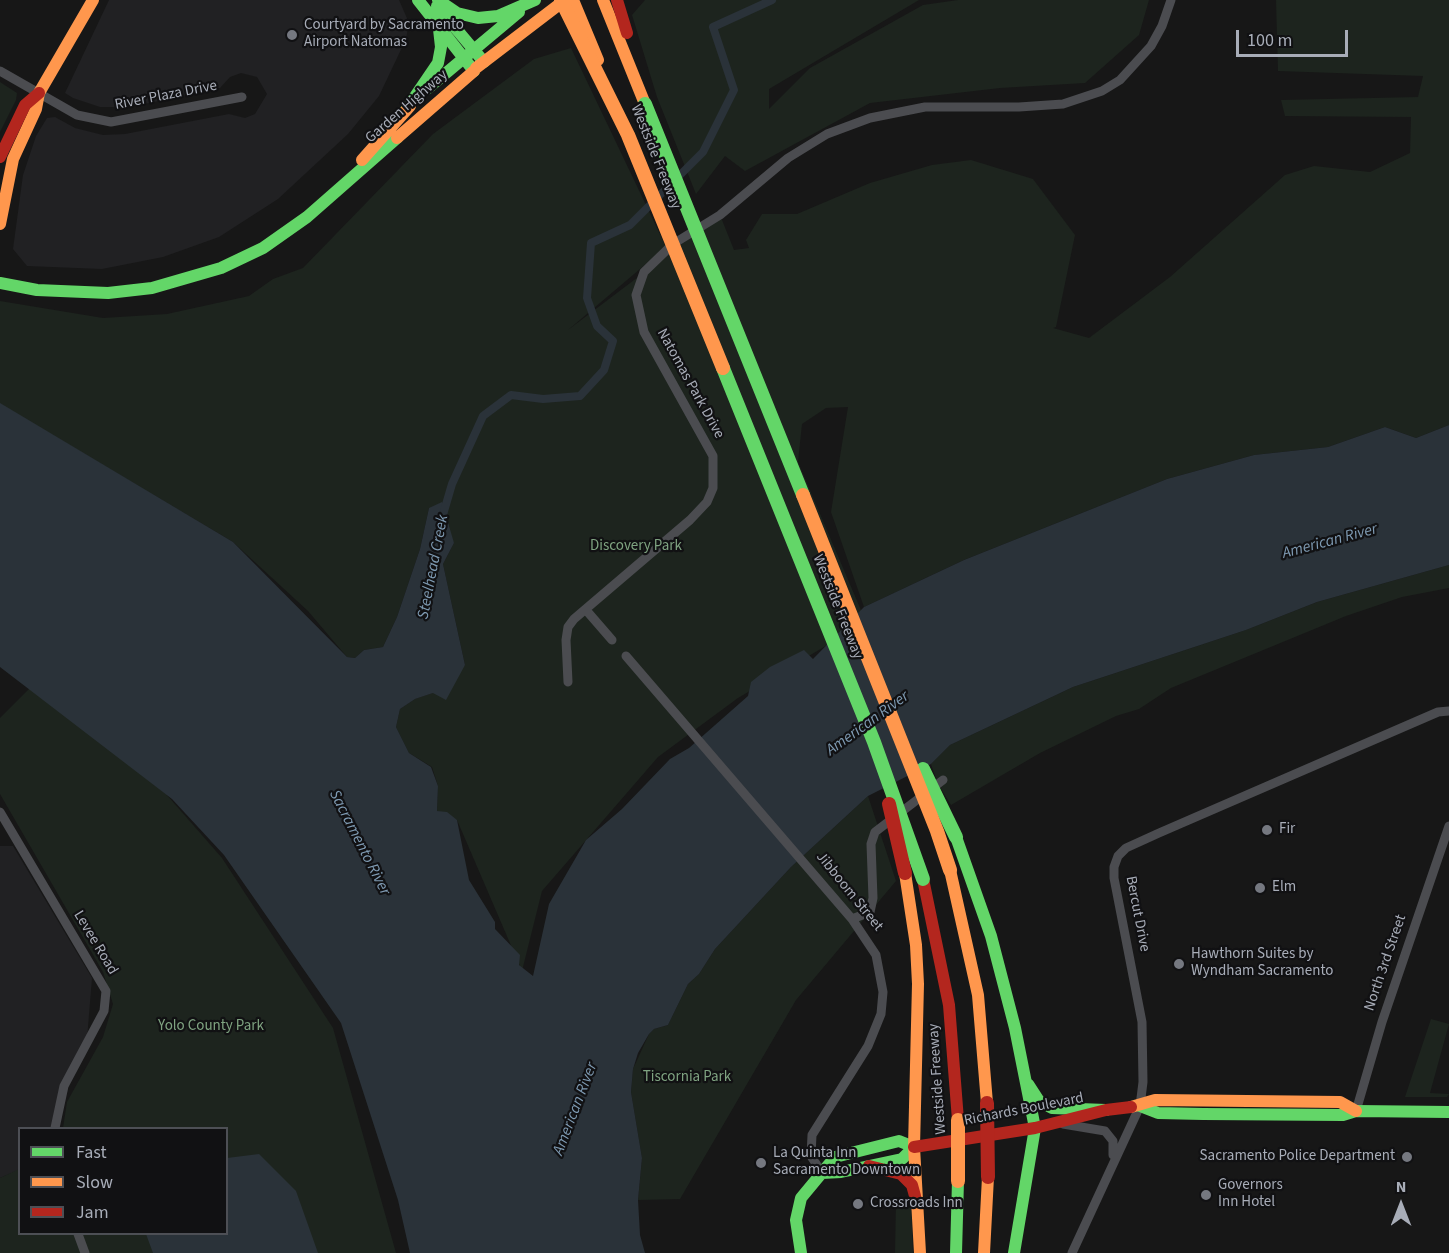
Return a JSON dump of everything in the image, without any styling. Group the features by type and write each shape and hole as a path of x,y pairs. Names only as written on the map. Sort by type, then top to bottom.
{"main road":[{"path":"0,157 25,105 39,93 93,0"},
{"path":"418,0 439,28 479,66"},
{"path":"436,0 467,53"},
{"path":"436,0 457,13 478,18 498,16 535,0"},
{"name":"Garden Highway","path":"330,197 406,110 467,53 535,0"},
{"path":"563,0 627,135"},
{"name":"Garden Highway","path":"0,283 37,290 108,293 175,282 221,268 263,248 307,217 479,66 563,0"},
{"name":"Westside Freeway","path":"573,0 874,742 908,831 923,879 949,1005 958,1120 956,1253"},
{"name":"Westside Freeway","path":"603,0 869,658 950,870 978,995 987,1103 988,1177 984,1253"},
{"path":"617,0 645,104"},
{"path":"406,110 438,63 441,47 439,28"},
{"path":"0,224 13,159 36,109 39,93"},
{"path":"869,658 956,837 991,936 1035,1128 1014,1253"},
{"path":"874,742 905,873 916,945 918,984 914,1147 920,1253"},
{"path":"1025,1078 1040,1101 1052,1108 1106,1110"},
{"name":"Richards Boulevard","path":"822,1173 835,1157 899,1141 914,1147 1035,1128 1106,1110 1140,1106 1155,1100 1340,1102 1356,1111 1449,1112"},
{"name":"Richards Boulevard","path":"822,1173 841,1172 902,1159 914,1147"},
{"path":"869,1166 901,1174 912,1185 919,1207"},
{"path":"801,1253 797,1234 797,1209 801,1198 822,1173"}],"street":[{"name":"Natomas Park Drive","path":"568,682 566,640 568,627 690,520 707,502 713,488 713,456 644,332 636,295 644,272 674,244 720,215 788,158 827,134 870,118 924,107 1020,107 1063,104 1102,91 1120,80 1151,46 1162,26 1171,0"},
{"name":"River Plaza Drive","path":"0,71 77,115 111,122 242,97"},
{"path":"586,610 612,640"},
{"name":"Jibboom Street","path":"626,656 842,907 876,955 881,978 881,1014 868,1046 812,1135 811,1156 822,1173"},
{"name":"Bercut Drive","path":"1072,1253 1140,1106 1143,1082 1142,1022 1114,873 1121,852 1136,843 1438,712 1449,711"},
{"path":"852,919 863,914 866,908 872,905 872,836 880,827 943,780"},
{"name":"Levee Road","path":"0,813 106,991 104,1011 64,1086 56,1127"},
{"name":"North 3rd Street","path":"1356,1111 1382,1022 1449,825"},
{"path":"1058,1123 1100,1130 1110,1135 1114,1146 1109,1169"},
{"path":"79,1235 85,1253"}],"shaded area":[{"path":"109,0 399,0 409,23 406,39 379,96 348,134 278,199 219,237 163,257 102,269 27,266 13,249 23,175 36,136 47,118 55,117 75,128 103,135 125,134 229,114 245,118 255,114 267,94 257,77 241,73 230,77 220,88 130,107 100,107 73,98 65,93"},
{"path":"0,846 13,846 92,978 87,1039 59,1092 56,1127 18,1127 18,1170 0,1178"}],"green space":[{"path":"645,0 919,0 769,89 769,109 810,68 923,5 958,0 1149,0 1139,35 1085,83 1000,88 870,103 745,171 725,156 696,194 657,97 632,15"},
{"name":"Discovery Park","path":"1276,0 1449,0 1449,425 1416,438 1385,427 1328,447 1254,455 1167,479 964,560 864,607 831,512 848,407 826,408 802,424 798,462 866,622 738,698 658,757 542,891 522,971 457,820 437,811 438,786 432,767 409,753 396,727 400,709 415,699 433,693 465,665 443,564 454,543 429,508 420,549 397,617 383,647 364,650 355,658 347,657 308,611 233,542 0,404 0,301 103,318 167,314 249,296 273,279 303,268 433,134 534,59 571,48 666,247 568,330 720,215 734,250 749,248 746,240 762,214 797,214 870,183 932,165 971,160 1033,179 1075,235 1056,327 1053,328 1089,338 1170,277 1285,175 1314,166 1370,172 1410,153 1411,117 1285,116 1281,100 1418,97 1423,76 1278,71"},
{"path":"0,82 17,93 16,100 0,132"},
{"path":"1449,565 1449,588 1402,597 1346,616 1171,688 1139,709 1116,716 1040,753 951,805 938,784 931,764 950,745 1073,687 1246,630 1317,602"},
{"name":"Yolo County Park","path":"31,687 166,794 222,858 333,1028 396,1253 0,1253 0,1178 18,1169 18,1235 228,1235 228,1127 63,1127 67,1102 103,1037 113,1004 103,972 0,794 0,718"},
{"name":"Tiscornia Park","path":"868,796 896,881 796,1000 680,1199 638,1200 642,1158 631,1092 633,1069 649,1034 654,1029 668,1025 688,984 699,974 715,949 791,867"},
{"path":"1431,1019 1449,1024 1430,1093 1449,1094 1447,1097 1405,1097"},
{"path":"911,1200 913,1253 895,1253 896,1201"}],"water":[{"path":"0,403 233,542 347,657 355,658 364,650 383,647 397,617 420,549 429,508 442,502 454,543 443,564 465,665 446,700 433,693 415,699 400,709 396,727 409,753 431,767 438,786 437,811 447,812 457,820 469,880 495,922 495,929 520,955 519,965 533,976 549,904 586,840 622,809 670,759 689,748 748,696 751,682 770,667 804,650 813,659 864,607 964,560 1167,479 1254,455 1328,447 1385,427 1416,438 1449,425 1449,565 1317,602 1246,630 1073,687 950,745 931,764 868,796 791,867 715,949 699,974 688,984 668,1025 654,1029 638,1053 633,1069 631,1092 642,1158 638,1200 640,1235 645,1253 410,1253 398,1200 341,1023 224,855 172,799 0,667"},
{"path":"259,1154 296,1191 318,1253 153,1253 146,1235 228,1235 228,1158"}],"waterway":[{"name":"Steelhead Creek","path":"442,518 452,484 483,416 511,395 543,399 580,396 604,370 613,341 597,326 587,298 591,243 630,225 703,152 734,90 713,27 772,0"}],"traffic: fast":[{"path":"418,0 474,71"},
{"path":"438,0 457,13 478,18 498,16 535,0"},
{"path":"437,6 484,62"},
{"path":"427,89 519,12"},
{"path":"406,110 438,63 441,47 439,29"},
{"path":"645,104 803,495"},
{"path":"0,283 37,290 108,293 152,288 221,268 263,248 307,217 397,138"},
{"path":"723,368 874,742 923,879"},
{"path":"923,769 956,837"},
{"path":"956,837 991,936 1015,1028 1035,1128 1014,1253"},
{"path":"1028,1084 1039,1101 1052,1108 1106,1110"},
{"path":"1140,1106 1158,1113 1203,1114 1343,1115 1356,1111 1449,1112"},
{"path":"801,1253 796,1220 801,1198 835,1157 899,1141 914,1147 902,1159 841,1172 822,1173"},
{"path":"956,1253 958,1181"}],"traffic: slow":[{"path":"0,224 13,159 36,109 39,93 93,0"},
{"path":"561,0 628,135 723,368"},
{"path":"476,68 565,0"},
{"path":"573,0 598,60"},
{"path":"603,0 645,104"},
{"path":"397,138 474,71"},
{"path":"362,160 410,106"},
{"path":"803,495 937,831 950,870"},
{"path":"950,870 978,995 987,1103"},
{"path":"905,873 916,945 918,984 914,1147 920,1253"},
{"path":"1131,1107 1155,1100 1340,1102 1356,1111"},
{"path":"958,1120 958,1181"},
{"path":"984,1253 988,1177"}],"traffic: jam":[{"path":"617,0 627,33"},
{"path":"0,157 25,105 39,93"},
{"path":"889,804 905,873"},
{"path":"923,879 949,1005 958,1120"},
{"path":"987,1103 988,1177"},
{"path":"914,1147 1035,1128 1106,1110 1131,1107"},
{"path":"869,1166 901,1174 912,1185 915,1196"}],"place":[{"name":"Courtyard by Sacramento Airport Natomas","path":"292,35"},
{"name":"Fir","path":"1267,830"},
{"name":"Elm","path":"1260,888"},
{"name":"Hawthorn Suites by Wyndham Sacramento","path":"1179,964"},
{"name":"Sacramento Police Department","path":"1407,1157"},
{"name":"La Quinta Inn Sacramento Downtown","path":"761,1163"},
{"name":"Governors Inn Hotel","path":"1206,1195"},
{"name":"Crossroads Inn","path":"858,1204"}],"water label":[{"name":"American River","path":"1330,542"},
{"name":"American River","path":"868,724"},
{"name":"Sacramento River","path":"359,843"},
{"name":"American River","path":"576,1109"}]}
